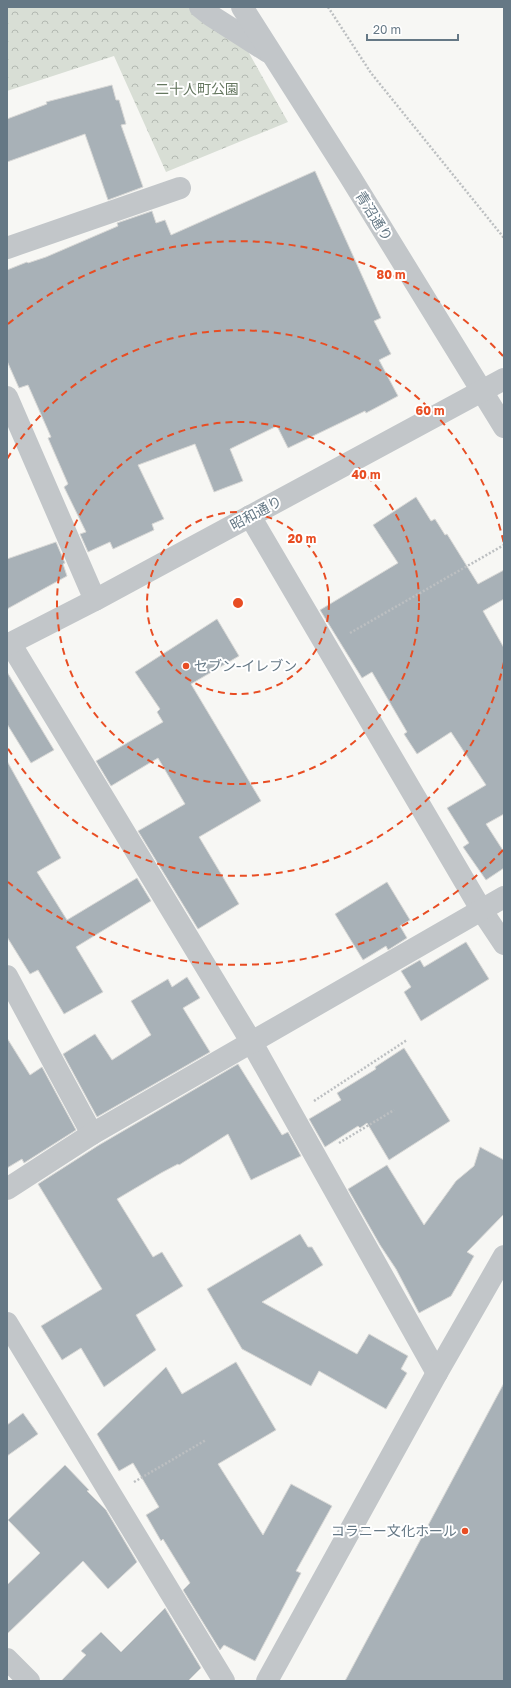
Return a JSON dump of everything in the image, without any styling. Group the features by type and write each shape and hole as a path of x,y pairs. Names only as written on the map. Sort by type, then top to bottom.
{"street":[{"path":"200,7 272,55"},
{"name":"青沼通り","path":"242,7 353,182 504,427"},
{"path":"7,248 180,188"},
{"name":"昭和通り","path":"9,644 94,600 504,379"},
{"path":"7,397 94,600"},
{"path":"250,516 482,910 504,944"},
{"path":"9,644 252,1043 437,1373"},
{"path":"7,1189 92,1134 504,897"},
{"path":"7,976 92,1134"},
{"path":"267,1681 437,1373 504,1256"},
{"path":"7,1323 224,1681"},
{"path":"7,1659 29,1681"}],"path":[{"path":"328,7 371,73 504,238"},
{"path":"327,647 504,545"},
{"path":"292,1115 407,1040"},
{"path":"316,1157 394,1110"},
{"path":"111,1495 206,1440"}],"green space":[{"name":"二十人町公園","path":"7,7 200,7 245,46 288,122 166,172 114,56 7,91"}],"building":[{"path":"112,85 116,100 119,100 126,124 121,125 143,187 108,200 85,134 7,162 7,119 47,104 46,102"},
{"path":"315,171 381,318 374,321 391,354 379,360 398,396 366,413 365,411 288,448 277,426 230,449 243,481 214,492 195,444 138,465 164,519 152,524 154,530 113,549 110,542 88,552 80,534 86,532 64,487 68,484 48,438 51,437 28,385 19,388 7,361 7,270 27,262 28,263 46,257 118,226 117,223 152,211 156,223 165,220 171,235"},
{"path":"416,497 431,521 435,519 445,535 447,534 478,584 504,570 504,599 483,611 504,648 504,814 486,824 504,852 504,868 486,880 463,847 469,843 447,808 486,785 451,732 417,754 404,734 407,732 372,672 362,678 320,610 398,563 373,525"},
{"path":"56,542 65,563 63,564 67,576 7,609 7,559"},
{"path":"217,619 239,656 191,684 261,801 199,837 239,904 198,929 138,831 185,804 158,758 111,786 96,761 163,722 157,712 160,709 135,672"},
{"path":"7,672 54,750 31,763 7,724"},
{"path":"7,761 61,858 37,872 67,920 137,878 151,901 76,947 103,992 64,1014 38,970 30,974 7,937"},
{"path":"387,882 410,920 400,926 407,938 388,950 386,946 363,960 335,914"},
{"path":"466,942 489,979 421,1021 404,992 411,987 401,971 420,960 424,967"},
{"path":"187,977 200,998 183,1008 210,1052 97,1117 63,1054 95,1034 112,1060 151,1035 131,1001 168,979 172,987"},
{"path":"7,1038 30,1075 42,1067 76,1130 24,1163 22,1159 7,1168"},
{"path":"404,1048 450,1121 389,1160 367,1123 360,1128 358,1126 325,1147 309,1119 341,1100 337,1093 376,1069 375,1067"},
{"path":"238,1064 282,1135 288,1132 301,1156 251,1180 228,1134 179,1165 178,1164 161,1173 117,1199 153,1257 162,1252 183,1286 136,1315 156,1350 104,1387 81,1348 62,1360 41,1326 102,1289 38,1184 99,1145"},
{"path":"480,1147 504,1160 504,1214 467,1252 474,1256 451,1296 419,1313 396,1269 380,1245 348,1189 387,1165 424,1225 456,1181 474,1166"},
{"path":"300,1234 308,1247 312,1247 323,1265 262,1302 357,1354 369,1334 408,1356 401,1369 407,1373 386,1409 319,1371 311,1386 242,1349 207,1289"},
{"path":"236,1362 276,1430 218,1464 263,1535 291,1484 332,1506 296,1571 301,1573 255,1661 224,1645 220,1650 183,1590 190,1583 163,1539 161,1541 146,1515 159,1507 133,1463 119,1471 97,1434 166,1367 182,1394"},
{"name":"コラニー文化ホール","path":"504,1383 504,1681 345,1681"},
{"path":"23,1413 38,1434 7,1456 7,1425"},
{"path":"65,1465 89,1490 87,1491 106,1510 137,1562 108,1589 83,1561 7,1634 7,1585 40,1553 8,1520"},
{"path":"165,1608 201,1668 188,1681 61,1681 86,1655 81,1651 101,1632 121,1652"}],"place":[{"name":"セブン-イレブン","path":"186,666"},
{"name":"コラニー文化ホール","path":"465,1531"}]}
